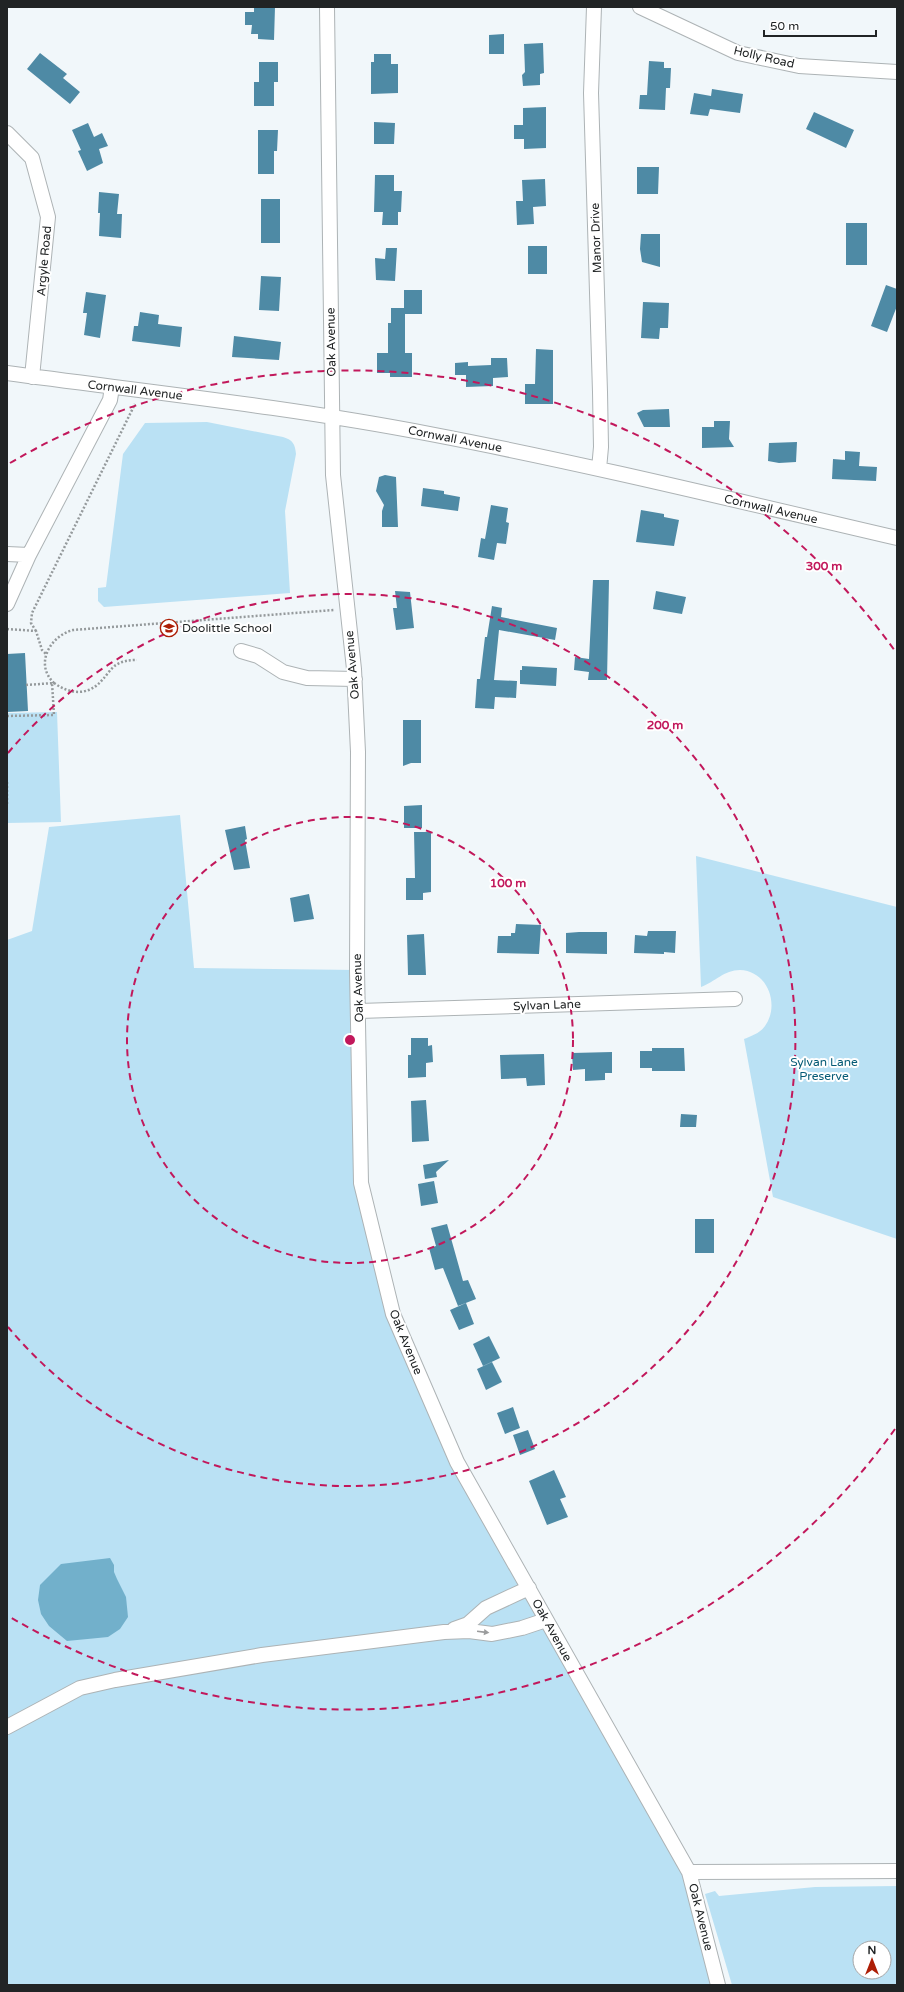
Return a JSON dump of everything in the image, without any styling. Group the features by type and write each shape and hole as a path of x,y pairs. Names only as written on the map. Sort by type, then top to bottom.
{"street":[{"name":"Oak Avenue","path":"328,7 332,417 337,518 354,679 358,752 357,970 359,1011 361,1183 393,1314 457,1462 689,1872 718,1985"},
{"name":"Manor Drive","path":"594,7 591,93 600,392 601,447 599,469"},
{"name":"Holly Road","path":"640,7 738,53 798,66 897,72"},
{"name":"Argyle Road","path":"7,133 32,158 48,217 32,377"},
{"name":"Cornwall Avenue","path":"7,374 332,417 429,434 599,469 897,538"},
{"path":"7,604 29,555 110,400 112,387"},
{"path":"7,554 29,555"},
{"path":"241,651 258,656 283,672 307,678 354,679"},
{"name":"Sylvan Lane","path":"359,1011 735,999"},
{"path":"444,1632 468,1624 486,1608 529,1588"},
{"path":"7,1727 80,1688 115,1680 262,1655 444,1632 469,1631 492,1634 522,1628 546,1620"},
{"path":"689,1872 897,1871"}],"path":[{"path":"46,654 42,650 36,631 31,623 32,613 136,404"},
{"path":"137,660 127,660 114,666 99,684 91,690 81,693 70,692 53,683 49,679 46,672 46,654 57,637 65,632 73,630 334,610"},
{"path":"7,629 36,631"},
{"path":"26,685 53,683"},
{"path":"7,716 54,715 53,683"},
{"path":"7,782 7,806"}],"green space":[{"path":"207,422 283,437 291,441 294,445 296,454 285,511 290,593 104,607 98,601 98,588 106,587 123,454 145,423"},
{"path":"57,712 61,822 7,823 7,713"},
{"path":"180,815 194,968 357,970 361,1183 393,1314 457,1462 689,1872 718,1985 7,1985 7,940 32,931 49,827"},
{"name":"Sylvan Lane Preserve","path":"696,856 897,907 897,1239 773,1197 744,1039 758,1032 765,1026 771,1009 769,990 758,976 750,972 740,970 724,974 701,987"},
{"path":"897,1886 897,1985 732,1985 705,1894 715,1891 719,1896 815,1887"}],"shaded area":[{"path":"110,1558 114,1565 114,1572 126,1597 128,1617 120,1629 108,1637 67,1641 49,1626 41,1614 38,1600 40,1585 61,1564"}],"building":[{"path":"254,7 275,7 274,40 258,39 258,34 251,34 252,25 245,25 245,12 254,12"},
{"path":"504,34 504,54 489,54 489,35"},
{"path":"543,43 544,73 540,74 540,85 523,86 522,75 525,72 524,44"},
{"path":"40,53 67,74 63,78 80,92 70,104 27,69"},
{"path":"374,54 391,54 391,64 398,64 398,93 371,94 371,62 374,62"},
{"path":"649,61 664,62 664,68 671,68 670,88 666,88 665,110 639,109 640,95 647,95"},
{"path":"259,62 278,62 278,82 274,82 274,106 254,106 254,82 259,82"},
{"path":"712,89 743,94 740,113 710,109 708,116 690,114 694,93 711,96"},
{"path":"546,107 546,148 524,149 524,139 514,139 514,125 523,125 523,108"},
{"path":"814,112 854,130 846,148 806,129"},
{"path":"374,122 395,123 394,144 374,144"},
{"path":"88,123 94,137 102,133 108,146 99,149 103,163 87,171 78,151 81,150 72,130"},
{"path":"258,130 278,130 277,151 274,151 274,174 258,174"},
{"path":"637,167 659,167 658,194 637,194"},
{"path":"375,175 394,175 394,191 402,191 401,212 398,212 398,225 382,225 383,212 374,212"},
{"path":"545,179 546,206 533,207 534,224 517,225 516,201 523,201 522,180"},
{"path":"99,192 119,194 117,214 122,214 121,238 99,236"},
{"path":"261,199 280,199 280,243 261,243"},
{"path":"846,223 867,223 867,265 846,265"},
{"path":"641,234 660,234 660,267 642,262 640,249"},
{"path":"528,246 547,246 547,274 528,274"},
{"path":"386,248 397,248 395,281 376,280 375,258 385,259"},
{"path":"261,276 281,277 279,311 259,310"},
{"path":"886,285 897,289 897,306 887,332 871,326"},
{"path":"404,290 422,290 422,314 405,314 405,353 412,353 412,377 390,377 390,373 377,373 377,353 388,353 388,323 391,323 391,308 404,308"},
{"path":"86,292 106,295 100,338 84,335 87,313 83,313"},
{"path":"643,302 669,303 668,328 660,328 659,339 641,338"},
{"path":"140,312 159,315 158,324 182,327 180,347 132,341 134,326 138,326"},
{"path":"234,336 281,342 279,360 232,357"},
{"path":"536,349 553,350 553,404 525,404 525,384 535,384"},
{"path":"491,358 507,358 508,377 493,378 493,386 466,387 466,375 455,375 455,363 468,362 468,366 491,365"},
{"path":"669,409 670,427 644,427 637,413 643,410"},
{"path":"714,421 730,421 729,439 734,447 702,448 702,427 714,427"},
{"path":"797,442 796,462 779,463 768,461 769,443"},
{"path":"845,451 860,452 859,466 877,467 876,481 832,479 833,459 845,460"},
{"path":"385,475 396,477 398,527 382,527 382,511 384,505 376,491 379,477"},
{"path":"423,488 444,491 444,494 460,497 458,511 421,506"},
{"path":"491,505 508,508 506,522 509,523 506,544 497,543 494,560 478,557 481,538 485,539"},
{"path":"641,510 664,514 664,517 679,520 674,546 636,542"},
{"path":"593,580 609,580 607,680 588,680 589,672 574,670 575,657 589,659"},
{"path":"395,591 410,592 414,628 396,630 393,608 397,608"},
{"path":"656,591 686,597 682,614 653,609"},
{"path":"492,606 502,608 501,617 557,628 555,640 499,630 494,680 517,681 516,698 495,697 494,709 475,708 477,679 480,679 485,637 487,637"},
{"path":"25,653 28,711 7,712 7,654"},
{"path":"522,666 557,668 556,686 520,684 520,670 522,670"},
{"path":"403,720 421,720 421,763 411,763 403,766"},
{"path":"422,805 422,828 404,828 404,806"},
{"path":"245,826 247,839 245,840 250,868 234,870 225,830"},
{"path":"414,832 431,832 431,892 423,893 423,900 406,900 406,878 415,878"},
{"path":"309,894 314,919 294,922 290,898"},
{"path":"516,924 541,925 539,954 497,953 498,936 511,936 511,933 515,933"},
{"path":"648,931 676,931 675,953 634,953 635,935 647,936"},
{"path":"607,932 607,954 566,953 566,933"},
{"path":"424,934 426,975 408,975 407,935"},
{"path":"411,1038 428,1038 428,1046 432,1045 433,1062 426,1063 426,1077 408,1078 408,1055 411,1055"},
{"path":"652,1048 684,1048 685,1071 652,1071 652,1068 640,1068 640,1051 652,1051"},
{"path":"612,1052 612,1073 605,1073 605,1080 585,1081 585,1069 573,1070 572,1053"},
{"path":"544,1054 545,1085 527,1086 526,1078 501,1079 500,1055"},
{"path":"426,1100 429,1141 412,1142 411,1101"},
{"path":"681,1114 697,1115 696,1127 680,1127"},
{"path":"449,1160 436,1172 437,1177 425,1179 423,1165"},
{"path":"434,1181 438,1203 421,1206 418,1184"},
{"path":"695,1219 714,1219 714,1253 695,1253"},
{"path":"447,1224 463,1281 468,1280 476,1299 458,1306 443,1268 435,1270 429,1248 436,1246 431,1228"},
{"path":"466,1303 474,1324 459,1330 450,1310"},
{"path":"489,1336 500,1358 483,1366 473,1344"},
{"path":"492,1362 502,1382 486,1390 477,1369"},
{"path":"513,1407 520,1428 505,1434 497,1413"},
{"path":"528,1430 535,1449 520,1455 513,1435"},
{"path":"554,1470 566,1497 560,1499 568,1517 547,1525 529,1481"}],"place":[{"name":"Doolittle School","path":"169,628"}]}
